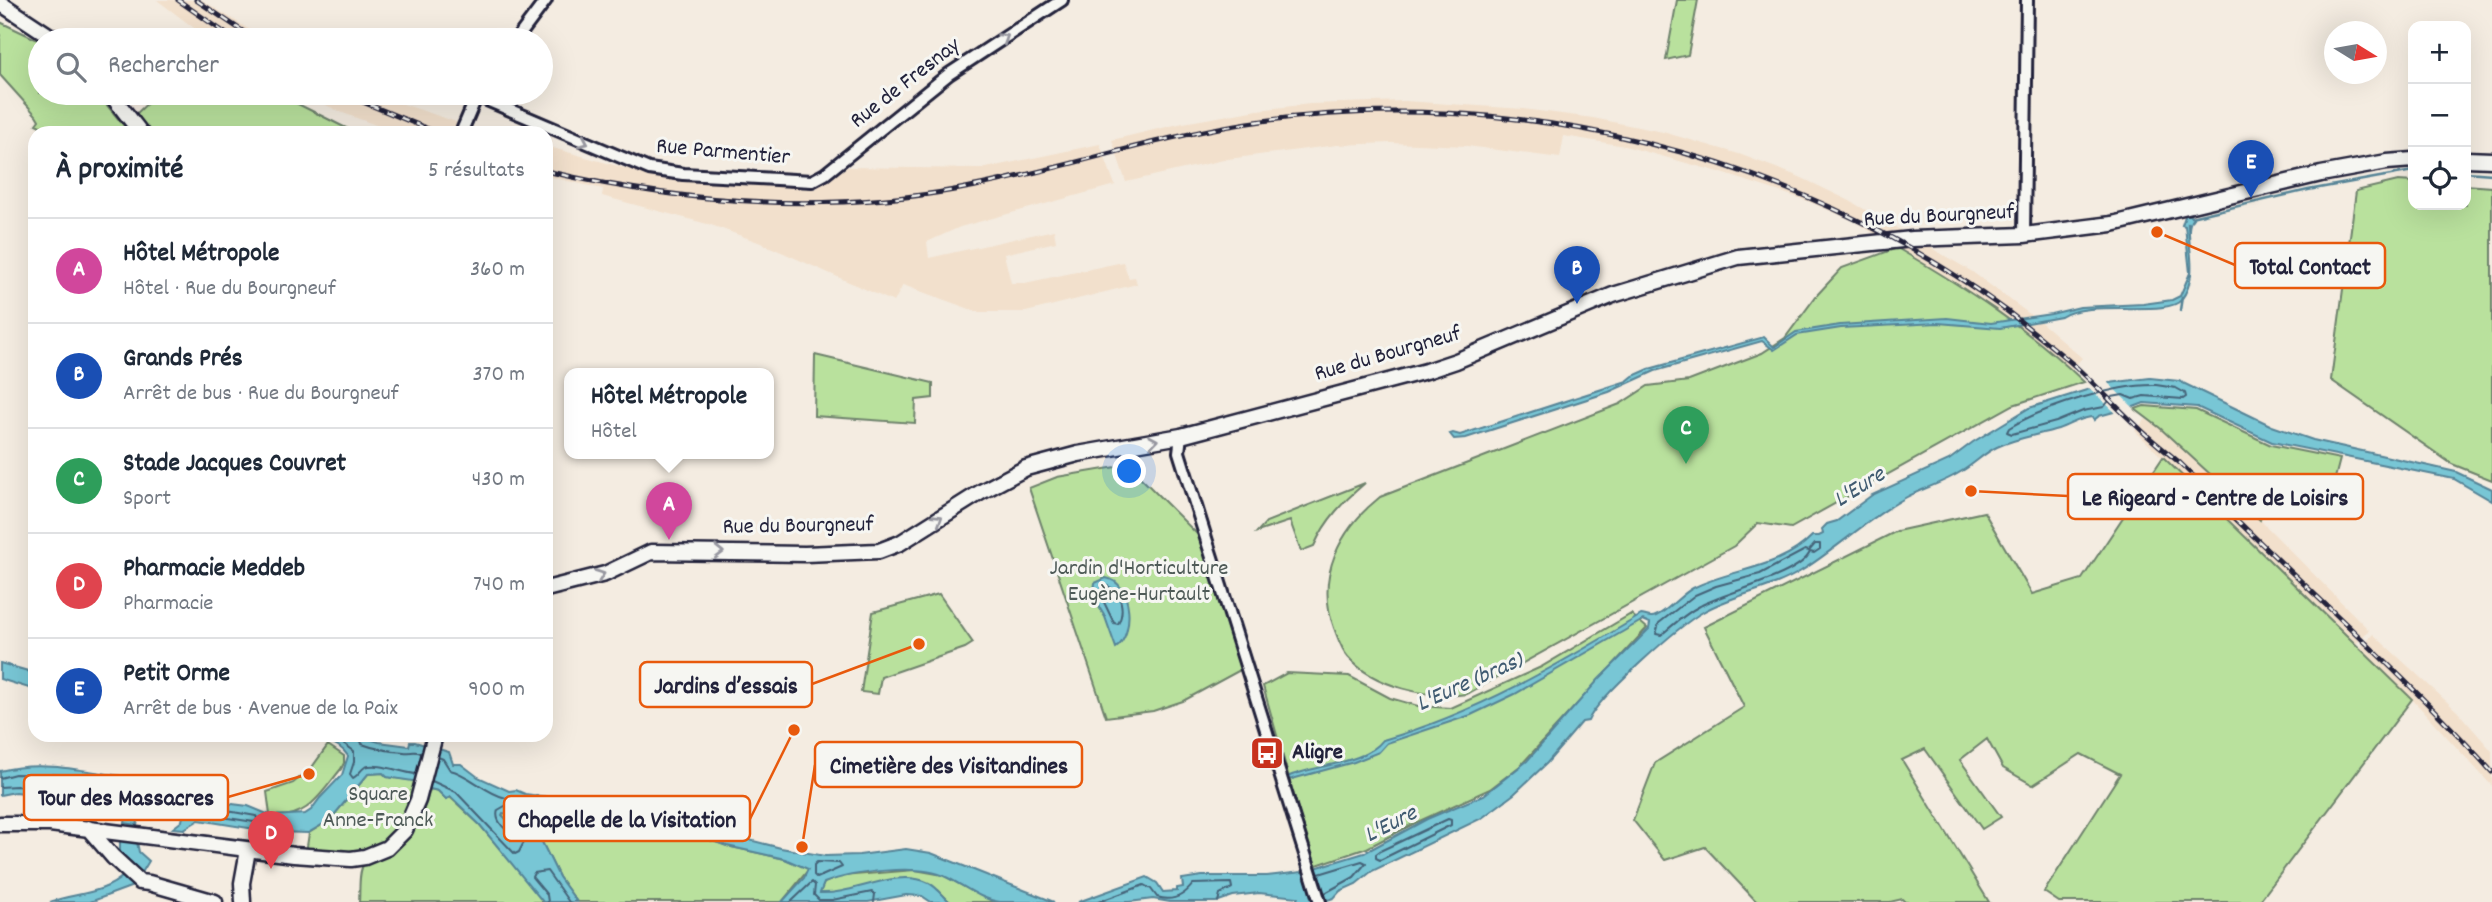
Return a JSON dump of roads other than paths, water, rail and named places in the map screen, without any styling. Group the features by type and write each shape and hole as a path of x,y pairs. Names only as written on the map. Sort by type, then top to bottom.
{"main road":[{"path":"0,3 16,16"},
{"path":"0,12 16,16 39,28"},
{"path":"119,105 136,126"},
{"path":"2471,159 2492,160"},
{"name":"Rue du Bourgneuf","path":"553,588 588,580 651,552 805,554 879,551 900,543 981,492 1026,468 1078,454 1181,436 1426,371 1469,356 1614,295 1738,257 1912,239 2024,235 2112,224 2320,174 2408,160"},
{"path":"0,824 30,823 88,828 247,850 351,859 387,848 405,830 415,810 433,742"},
{"path":"88,828 135,877 215,902"},
{"path":"243,902 247,850"}],"street":[{"path":"525,28 546,0"},
{"name":"Rue de Fresnay","path":"812,181 825,174 949,74 1062,0"},
{"path":"2024,235 2027,0"},
{"path":"464,126 472,105"},
{"name":"Rue Parmentier","path":"502,105 550,126"},
{"name":"Rue Parmentier","path":"553,127 649,169 683,174 812,181"},
{"path":"1181,436 1179,452 1320,902"}],"water":[{"path":"2186,213 2193,218 2189,233 2191,277 2181,300 2174,305 2089,309 2000,328 1938,323 1841,328 1797,335 1774,350 1762,341 1655,371 1609,392 1466,438 1454,439 1450,434 1460,435 1627,381 1649,369 1764,337 1774,347 1796,332 1840,325 1947,318 1991,323 2080,307 2172,300 2180,296 2190,273 2185,226 2182,225"},
{"path":"2150,378 2179,381 2272,426 2313,440 2456,472 2492,489 2492,501 2454,479 2272,442 2197,407 2144,403 2131,408 2124,402 2113,405 2118,411 2094,420 2093,417 2084,418 2058,429 1997,447 1955,475 1891,506 1801,571 1703,612 1659,646 1622,680 1588,721 1582,722 1547,763 1514,794 1482,818 1372,871 1356,884 1340,891 1334,898 1321,902 1296,902 1298,897 1259,893 1233,896 1216,902 1170,902 1153,899 1078,902 1147,877 1157,883 1163,892 1177,891 1177,888 1183,887 1182,879 1202,876 1267,876 1302,872 1364,853 1427,819 1484,795 1527,761 1599,679 1649,629 1650,623 1643,620 1515,694 1471,715 1387,743 1379,752 1354,762 1288,780 1287,777 1352,759 1375,748 1383,740 1484,702 1579,652 1641,615 1651,617 1660,614 1693,588 1785,556 1812,536 1823,534 1822,529 1827,524 1837,521 1872,495 1949,460 2029,408 2109,383"},
{"path":"1106,578 1122,589 1128,610 1126,632 1116,648 1105,617 1093,597 1095,583"},
{"path":"0,663 28,671 28,688 0,679"},
{"path":"330,742 379,742 409,746 410,742 415,742 449,752 453,764 461,764 478,777 509,791 555,798 626,803 690,815 699,823 722,833 825,856 906,849 931,853 1054,902 993,901 946,877 919,870 902,870 836,879 824,883 820,893 903,878 929,883 950,902 931,902 922,896 906,895 868,902 782,902 804,878 808,869 785,859 727,846 661,822 626,816 551,818 503,813 519,830 540,838 559,877 577,902 543,902 480,825 451,797 446,799 438,791 426,788 426,783 387,777 383,773 368,774 330,820 308,833 274,832 199,820 184,829 173,828 182,821 183,816 143,803 137,825 125,823 128,804 15,792 0,795 0,771 18,767 55,767 148,780 160,788 209,801 248,806 272,816 305,814 342,775 348,756"},
{"path":"120,839 137,842 139,852 149,861 140,876 120,856"},
{"path":"124,875 133,886 90,902 50,902 99,890"}],"waterway":[{"path":"2191,217 2308,190 2408,172"},
{"path":"2471,172 2492,174"},
{"path":"2188,223 2189,237"},
{"path":"2180,310 2182,297"}],"railway":[{"path":"178,0 218,28"},
{"path":"196,0 238,28"},
{"path":"370,105 421,126"},
{"path":"553,173 649,191 700,197 804,203 856,201 960,189 1212,129 1348,113 1448,113 1547,123 1646,143 1742,172 1835,209 1923,256 2007,311 2041,338 2180,463 2401,677 2492,772"}],"place":[{"name":"Petit Orme","path":"2251,198"},
{"name":"Total Contact","path":"2157,232"},
{"name":"Grands Prés","path":"1577,304"},
{"name":"Stade Jacques Couvret","path":"1686,464"},
{"name":"Le Rigeard - Centre de Loisirs","path":"1971,491"},
{"name":"Hôtel Métropole","path":"669,540"},
{"name":"Jardins d’essais","path":"919,644"},
{"name":"Chapelle de la Visitation","path":"794,730"},
{"name":"Aligre","path":"1267,753"},
{"name":"Tour des Massacres","path":"309,774"},
{"name":"Cimetière des Visitandines","path":"802,847"},
{"name":"Pharmacie Meddeb","path":"271,869"}],"water label":[{"name":"L'Eure","path":"1860,488"},
{"name":"L'Eure (bras)","path":"1470,683"},
{"name":"L'Eure","path":"1391,825"}],"park label":[{"name":"Jardin d'Horticulture Eugène-Hurtault","path":"1139,582"},
{"name":"Square Anne-Franck","path":"378,808"}]}
